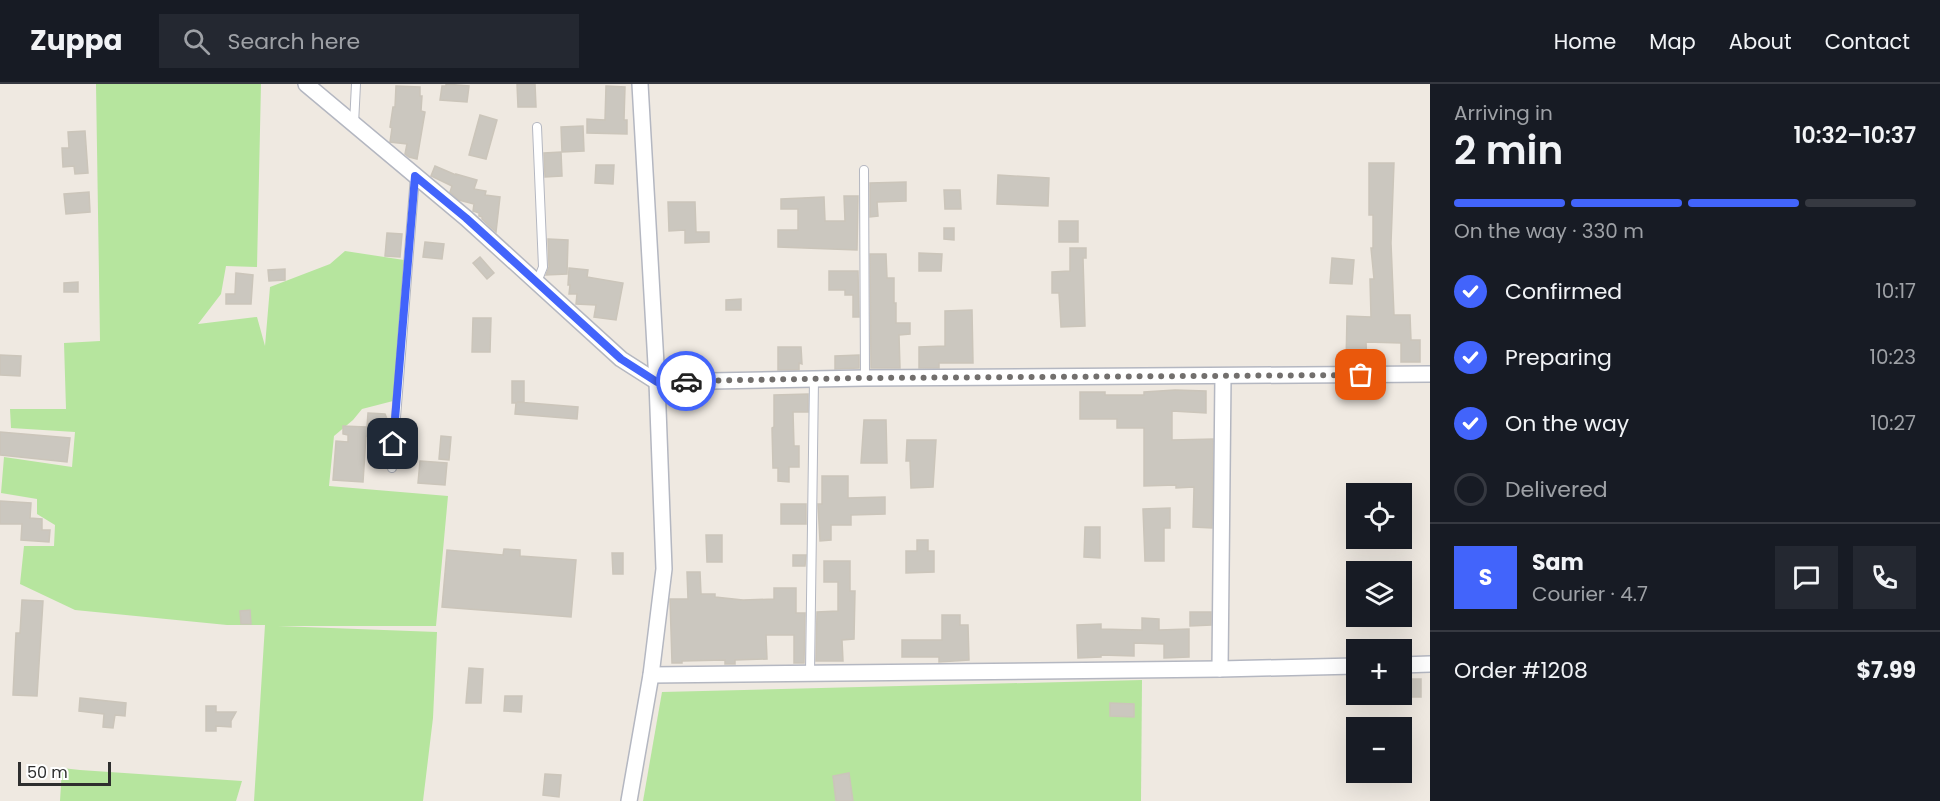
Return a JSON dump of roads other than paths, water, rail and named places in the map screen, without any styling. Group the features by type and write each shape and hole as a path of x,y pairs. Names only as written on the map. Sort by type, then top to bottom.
{"street":[{"path":"306,84 466,218 621,359 657,382 865,378 1430,374"},
{"path":"629,801 651,675 664,569 657,382 640,84"},
{"path":"1220,669 1223,376"},
{"path":"1412,665 1430,664"},
{"path":"651,675 1346,666"}],"lane":[{"path":"354,125 356,84"},
{"path":"537,127 543,267 537,282"},
{"path":"864,170 865,378"},
{"path":"392,468 415,176"},
{"path":"810,673 814,379"}]}
